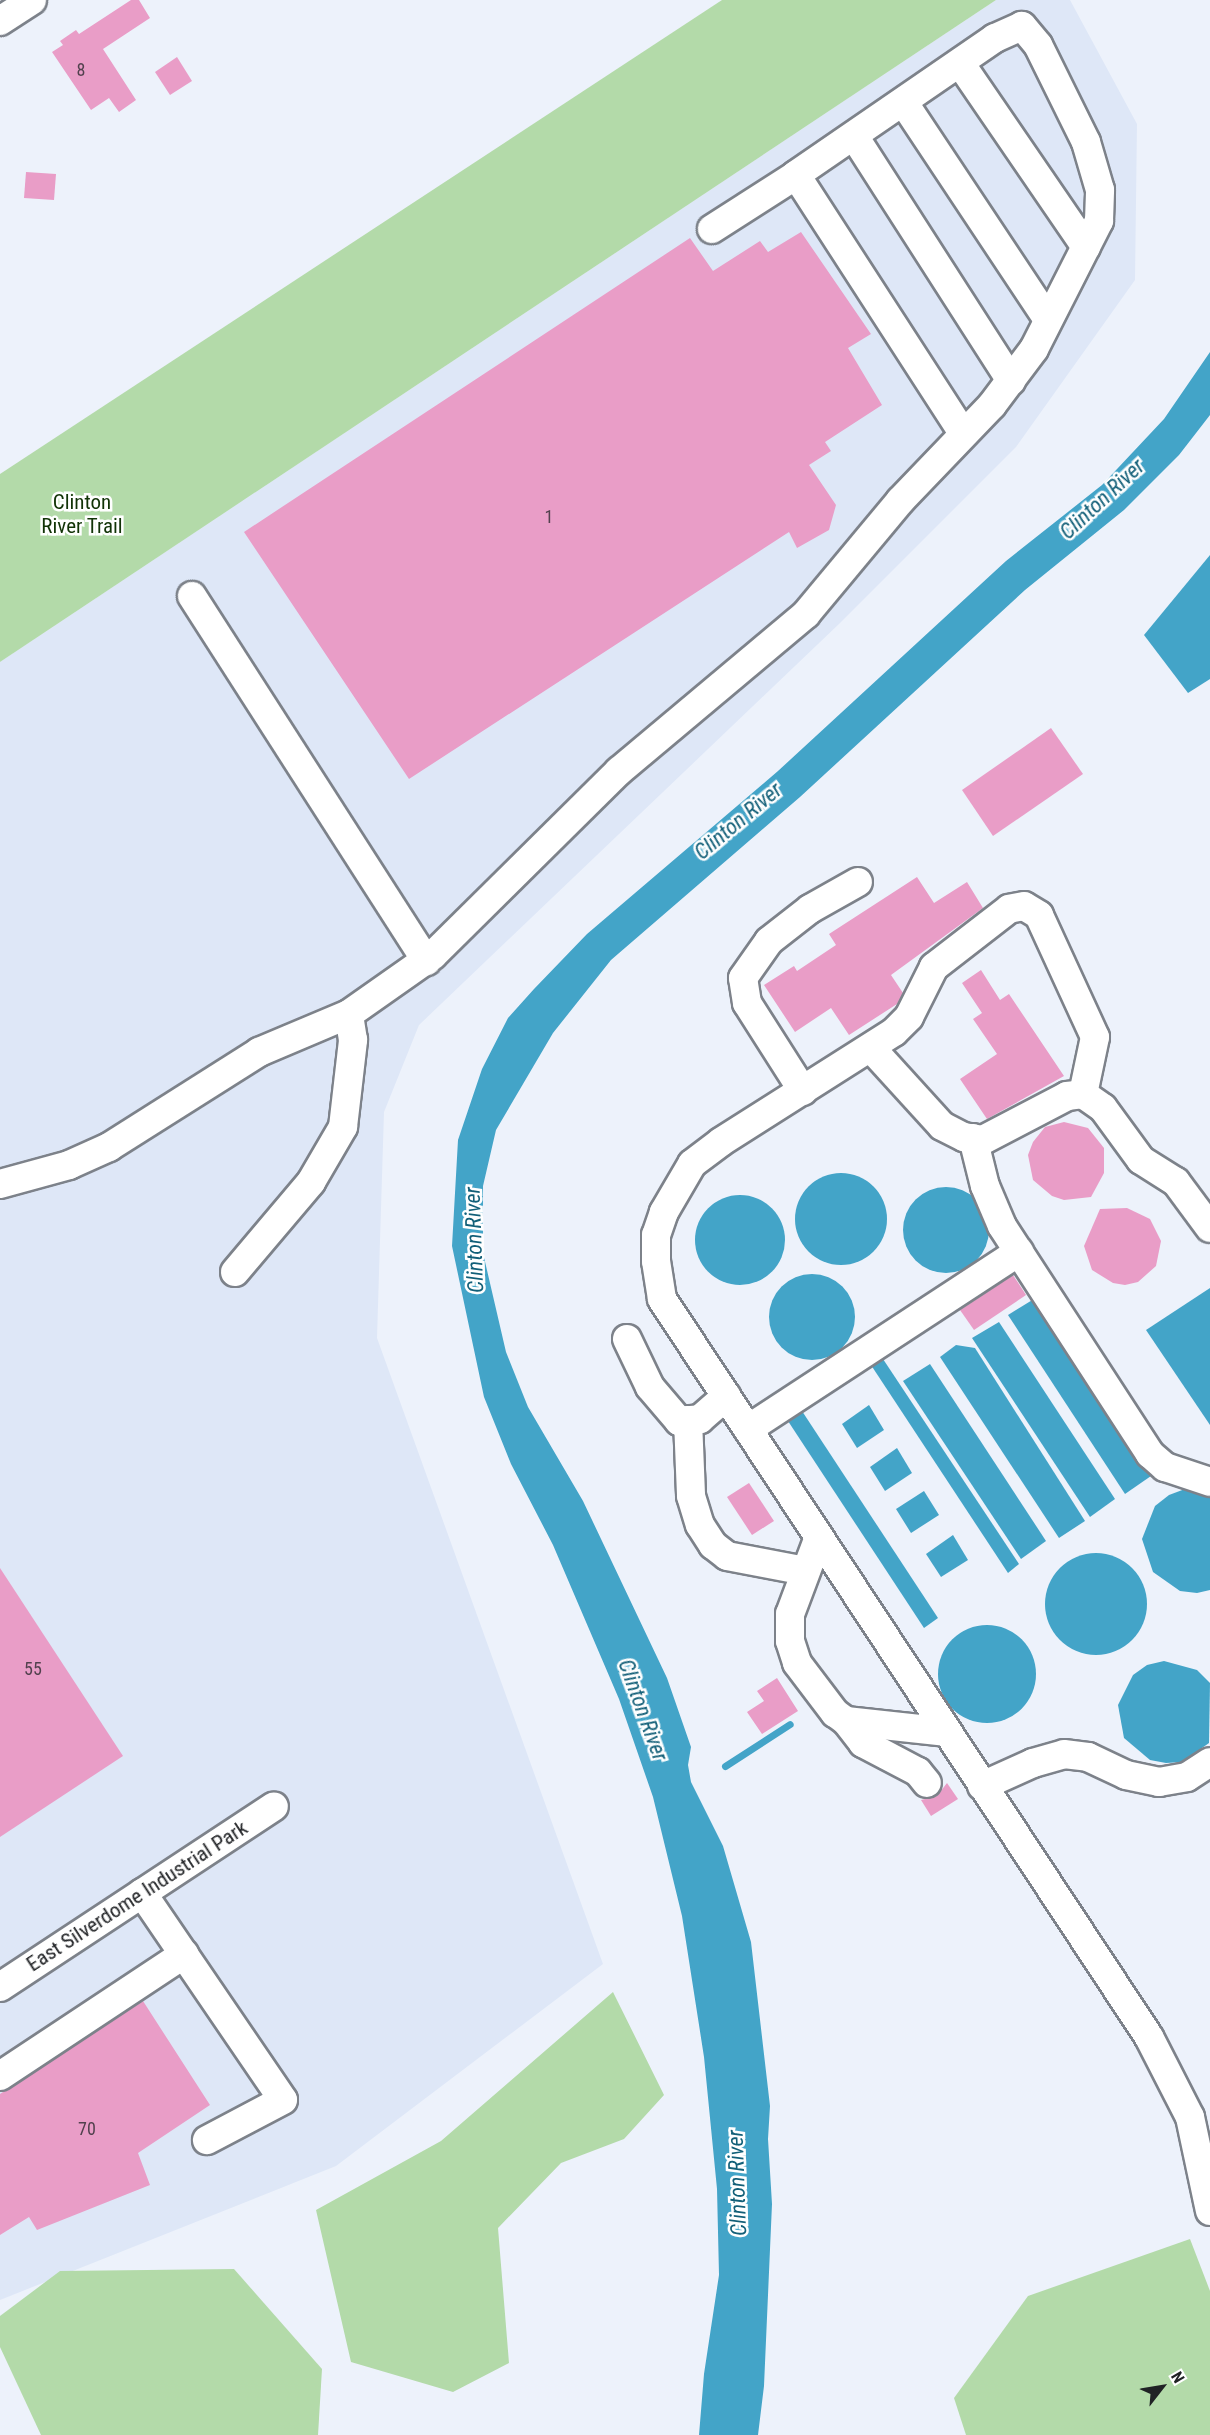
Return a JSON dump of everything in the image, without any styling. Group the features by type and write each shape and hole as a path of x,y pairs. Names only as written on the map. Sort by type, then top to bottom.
{"street":[{"path":"0,21 32,0"},
{"path":"0,1184 69,1165 109,1147 259,1052 349,1014 426,961 619,771 806,614 1011,381 1034,350 1086,247 1098,221 1100,190 1067,98 1038,45 1023,26 995,38 904,104 712,229"},
{"path":"960,63 1086,247"},
{"path":"904,104 1048,320"},
{"path":"854,136 1011,381"},
{"path":"796,175 963,433"},
{"path":"192,596 426,961"},
{"path":"803,1091 747,1003 743,978 769,941 810,909 858,882"},
{"path":"1083,1094 1095,1037 1039,915 1024,906 1009,909 988,921 934,967 909,1017 871,1048 692,1164 675,1189 656,1235 662,1299 1149,2037 1190,2117 1210,2211"},
{"path":"235,1272 311,1182 343,1126 353,1040 349,1014"},
{"path":"871,1048 942,1126 973,1138 983,1140 1008,1130 1067,1096 1083,1094 1103,1108 1141,1160 1176,1182 1210,1228"},
{"path":"973,1138 985,1186 1002,1226 1150,1454 1165,1467 1210,1482"},
{"path":"748,1429 1019,1252"},
{"path":"627,1339 665,1409 679,1421 700,1419 726,1396"},
{"path":"688,1420 691,1496 700,1525 713,1545 728,1556 806,1571"},
{"path":"819,1537 790,1614 790,1641 797,1663 835,1713 846,1721 863,1743 918,1772 927,1783"},
{"path":"846,1721 947,1732"},
{"path":"982,1786 1033,1763 1064,1754 1088,1757 1126,1774 1159,1782 1187,1777 1210,1762"},
{"name":"East Silverdome Industrial Park","path":"0,1987 274,1806"},
{"path":"142,1893 283,2100 207,2140"},
{"path":"0,2076 184,1954"}],"shaded area":[{"path":"996,0 1070,0 1137,124 1135,280 1016,447 840,623 419,1025 384,1112 377,1338 603,1964 336,2166 0,2300 0,662"}],"green space":[{"name":"Clinton River Trail","path":"722,0 996,0 0,662 0,474"},
{"path":"613,1992 664,2095 624,2139 561,2163 498,2228 509,2363 453,2392 351,2362 316,2210 441,2141"},
{"path":"1190,2239 1210,2291 1210,2435 966,2435 954,2398 1028,2296"},
{"path":"234,2269 322,2369 318,2435 41,2435 0,2347 0,2316 60,2271"}],"water":[{"name":"Clinton River","path":"1210,352 1210,415 1179,455 1124,510 1025,590 800,797 611,960 553,1033 496,1130 483,1186 483,1253 506,1352 528,1407 583,1501 667,1678 691,1747 688,1765 691,1782 723,1846 751,1942 770,2106 768,2139 772,2204 764,2386 758,2435 699,2435 704,2374 719,2275 717,2189 704,2057 682,1916 653,1797 619,1699 553,1545 511,1464 484,1397 452,1246 458,1140 482,1069 508,1018 534,989 587,934 778,771 1006,561 1102,485 1164,419"},
{"path":"1210,555 1210,679 1188,693 1144,635"},
{"path":"841,1173 858,1177 873,1187 883,1202 887,1219 883,1236 873,1251 858,1261 841,1265 824,1261 809,1251 799,1236 795,1219 799,1202 809,1187 824,1177"},
{"path":"946,1187 963,1190 977,1199 986,1213 989,1230 986,1247 977,1261 963,1270 946,1273 929,1270 915,1261 906,1247 903,1230 906,1213 915,1199 929,1190"},
{"path":"740,1195 757,1199 772,1208 781,1223 785,1240 781,1257 772,1272 757,1281 740,1285 723,1281 708,1272 699,1257 695,1240 699,1223 708,1208 723,1199"},
{"path":"804,1274 820,1274 843,1286 852,1300 855,1317 852,1334 843,1348 820,1360 804,1360 788,1353 776,1341 769,1325 769,1309 776,1293 788,1281"},
{"path":"1210,1288 1210,1425 1146,1330"},
{"path":"1034,1299 1151,1476 1125,1494 1008,1315"},
{"path":"999,1322 1115,1499 1090,1517 972,1338"},
{"path":"956,1345 975,1348 1085,1521 1059,1538 940,1357"},
{"path":"881,1356 1019,1564 1008,1573 869,1362"},
{"path":"930,1364 1046,1541 1021,1559 903,1381"},
{"path":"869,1405 884,1430 857,1448 842,1424"},
{"path":"800,1408 938,1618 924,1628 786,1418"},
{"path":"897,1448 912,1473 885,1491 870,1467"},
{"path":"1185,1489 1210,1491 1210,1590 1197,1593 1180,1591 1153,1572 1142,1539 1155,1506 1169,1495"},
{"path":"924,1491 939,1515 911,1533 896,1509"},
{"path":"953,1535 968,1560 941,1577 926,1554"},
{"path":"1096,1553 1115,1557 1132,1568 1143,1585 1147,1604 1143,1623 1132,1640 1115,1651 1096,1655 1077,1651 1060,1640 1049,1623 1045,1604 1049,1585 1060,1568 1077,1557"},
{"path":"987,1625 1006,1629 1022,1639 1032,1655 1036,1674 1032,1693 1022,1709 1006,1719 987,1723 968,1719 952,1709 942,1693 938,1674 942,1655 952,1639 968,1629"},
{"path":"1164,1661 1197,1670 1210,1683 1209,1743 1182,1762 1166,1763 1150,1760 1124,1738 1118,1705 1133,1675 1147,1665"}],"building":[{"path":"131,0 139,0 150,18 103,49 136,100 119,112 109,98 91,110 52,52 63,45 60,41 76,30 79,34"},
{"path":"177,57 192,81 170,95 155,72"},
{"path":"26,172 56,174 54,200 24,198"},
{"path":"801,232 871,334 848,348 882,405 825,442 831,451 809,465 836,505 829,530 797,548 789,532 409,779 244,532 690,238 713,271 760,241 768,252"},
{"path":"1051,728 1083,774 993,836 962,790"},
{"path":"917,877 934,903 967,882 983,908 891,975 903,993 897,1004 849,1035 831,1008 795,1032 764,985 794,966 797,971 836,945 829,934"},
{"path":"981,970 1000,1000 1009,994 1064,1076 987,1119 960,1079 997,1054 973,1019 982,1013 962,983"},
{"path":"1064,1122 1088,1128 1104,1148 1104,1173 1091,1197 1064,1200 1052,1196 1033,1180 1028,1155 1033,1142 1045,1127"},
{"path":"1127,1208 1150,1219 1161,1241 1156,1266 1138,1282 1125,1285 1113,1283 1092,1270 1084,1246 1100,1209"},
{"path":"1013,1275 1026,1295 974,1330 960,1310"},
{"path":"749,1483 774,1521 752,1535 727,1497"},
{"path":"0,1568 123,1756 0,1837"},
{"path":"777,1678 798,1711 762,1734 747,1712 764,1701 757,1691"},
{"path":"947,1783 958,1799 931,1816 921,1800 937,1796"},
{"path":"143,2001 210,2105 138,2153 150,2185 37,2230 29,2217 0,2235 0,2094"}],"waterway":[{"path":"725,1766 790,1724"}]}
